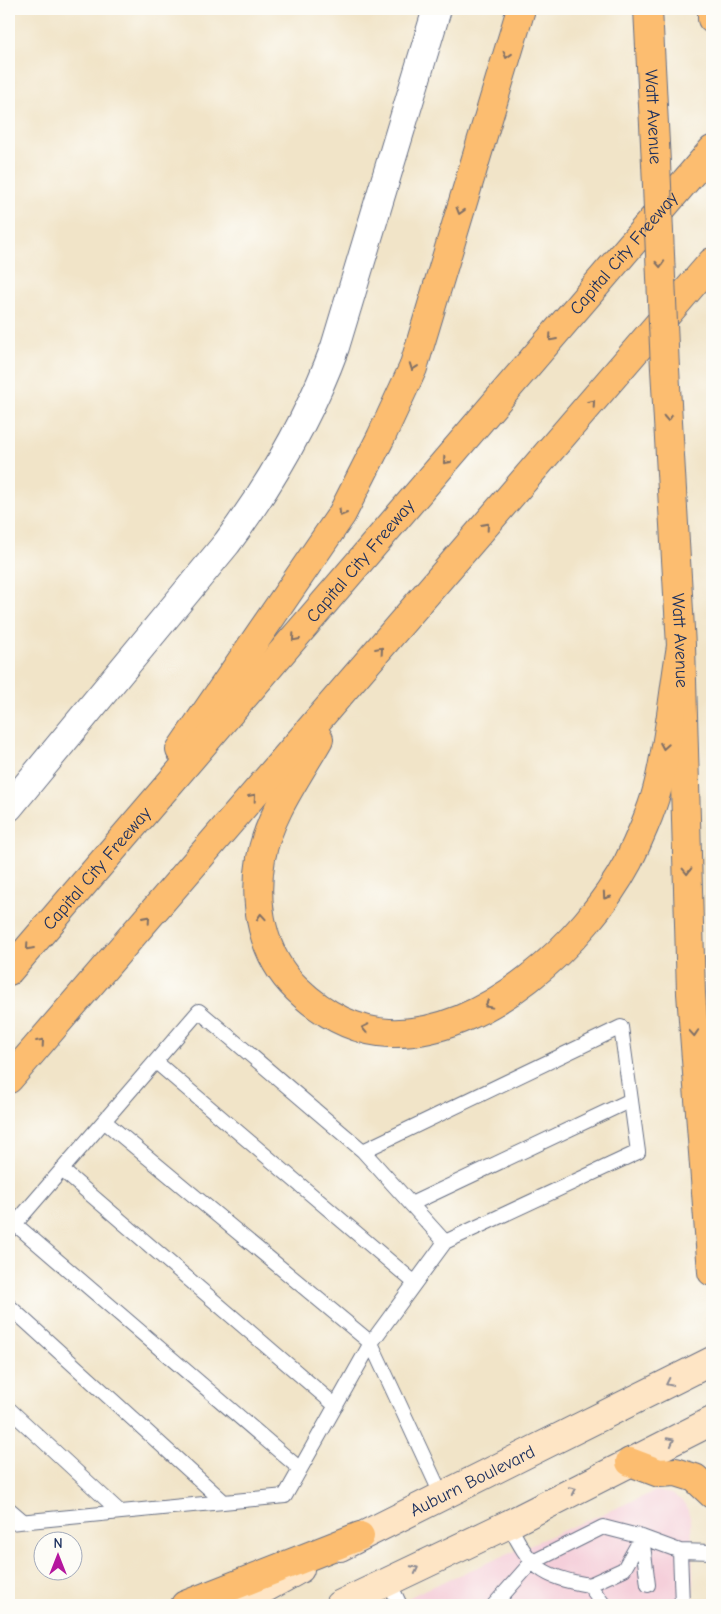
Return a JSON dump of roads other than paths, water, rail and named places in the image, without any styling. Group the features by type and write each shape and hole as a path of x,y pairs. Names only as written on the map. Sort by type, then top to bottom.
{"main road":[{"path":"97,870 342,514 382,437 413,368 521,9"},
{"name":"Watt Avenue","path":"648,9 681,646 691,993 712,1272"},
{"path":"712,9 712,20"},
{"name":"Capital City Freeway","path":"9,971 712,150"},
{"path":"9,1079 349,687 712,262"},
{"path":"633,355 712,281"},
{"path":"349,687 275,816 261,858 259,891 262,932 272,958 289,982 308,1000 334,1018 359,1027 389,1033 438,1027 480,1010 513,991 574,935 605,898 628,862 657,792 681,646"},
{"name":"Auburn Boulevard","path":"235,1605 360,1536 712,1362"},
{"path":"339,1605 394,1594 509,1524 712,1421"},
{"path":"630,1462 659,1473 676,1472 695,1478 712,1494"},
{"path":"185,1605 360,1536"}],"street":[{"path":"9,807 227,542 255,504 292,444 323,380 335,347 437,9"}],"lane":[{"path":"300,1469 12,1228 199,1011 363,1151 445,1242"},
{"path":"9,1509 16,1522 286,1496 371,1343 445,1242 638,1152 621,1028 363,1151"},
{"path":"156,1062 415,1283"},
{"path":"411,1204 631,1100"},
{"path":"104,1121 371,1343 442,1496"},
{"path":"62,1170 336,1406"},
{"path":"9,1306 224,1502"},
{"path":"9,1409 120,1512"},
{"path":"509,1524 523,1553 531,1562 559,1580 589,1585 624,1570 642,1537"},
{"path":"494,1605 531,1562 603,1528 642,1537 680,1551 712,1552"},
{"path":"642,1537 648,1586"},
{"path":"680,1551 682,1605"},
{"path":"589,1585 604,1605"}]}
